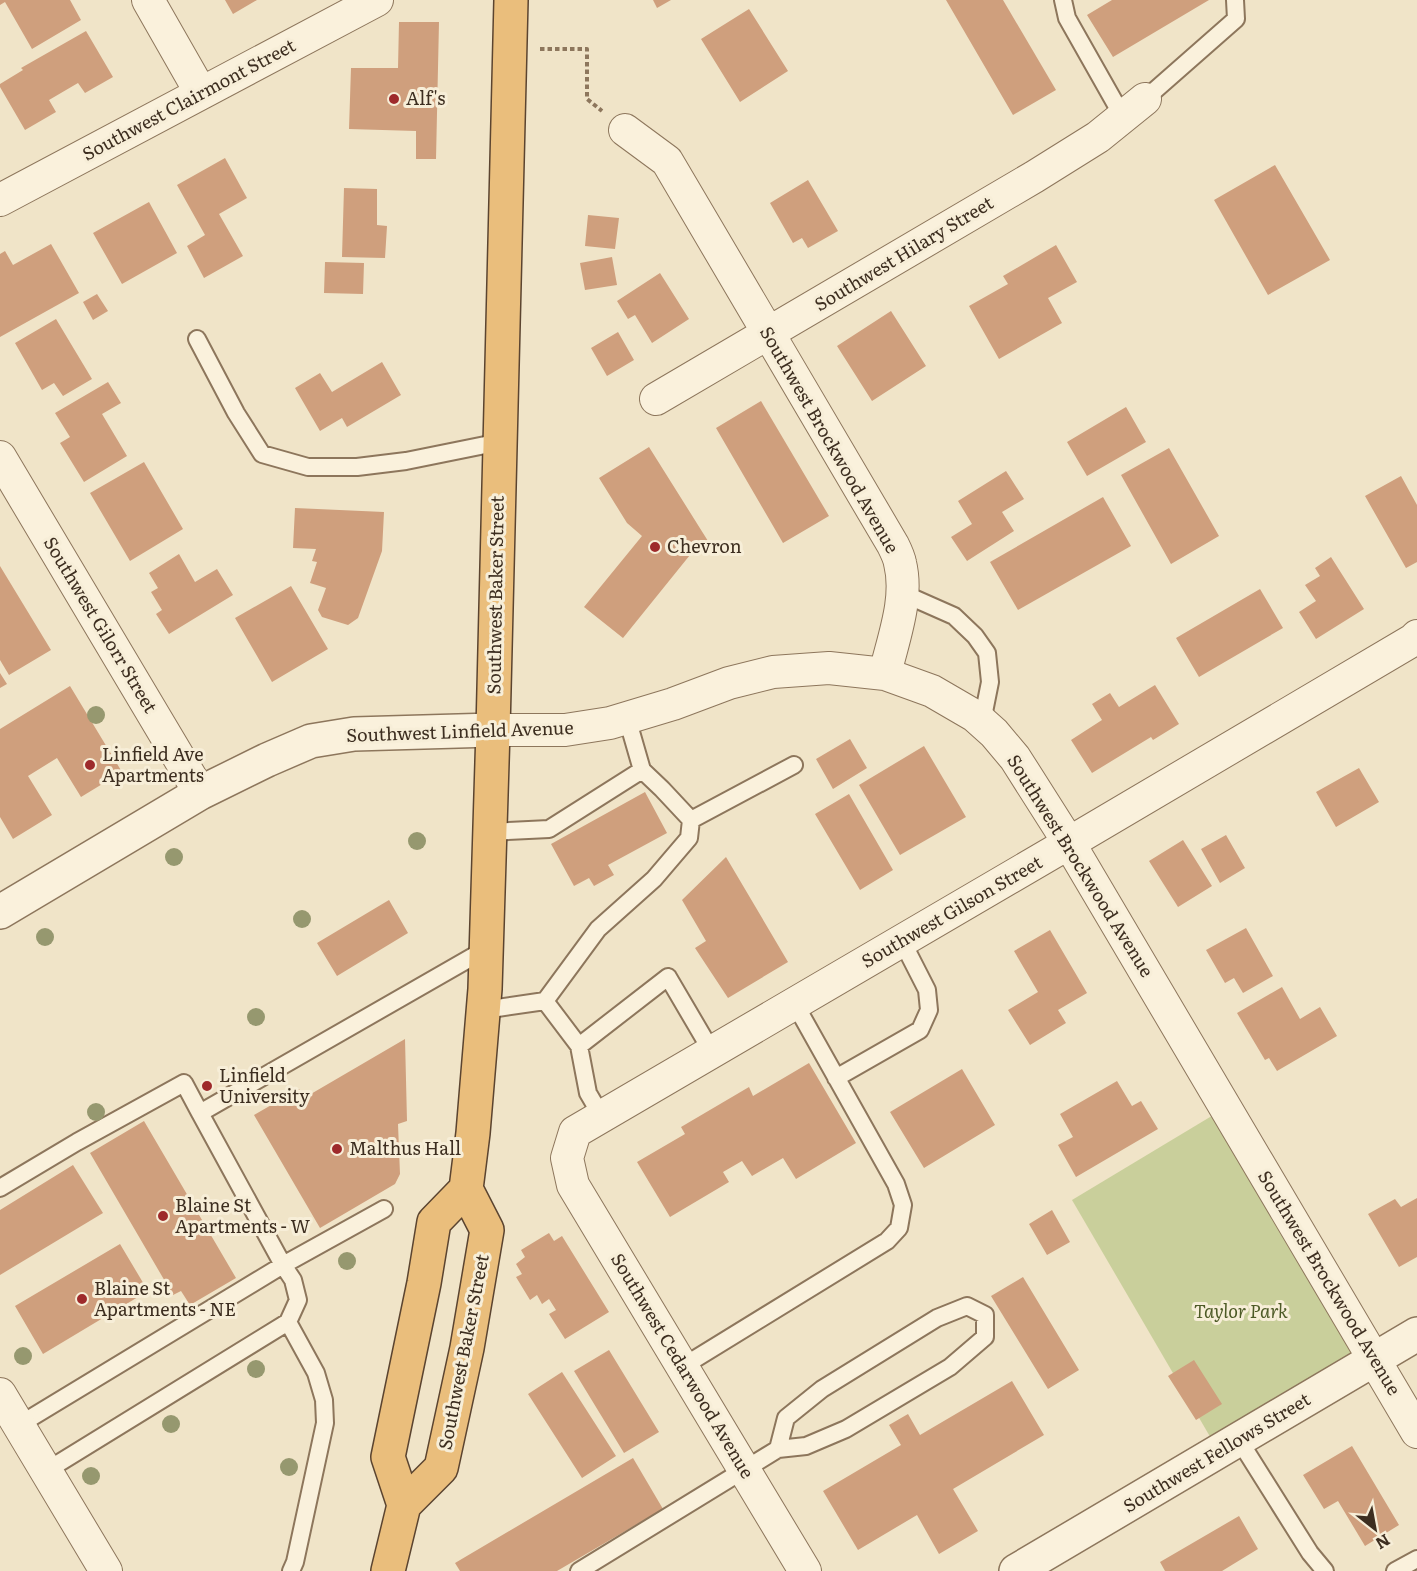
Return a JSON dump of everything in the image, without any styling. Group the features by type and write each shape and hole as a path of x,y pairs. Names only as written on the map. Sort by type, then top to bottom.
{"highway":[{"name":"Southwest Baker Street","path":"404,1504 441,1468 467,1348 488,1230 466,1189 484,1010 511,0"},
{"path":"388,1571 404,1504 388,1457 424,1283 434,1222 466,1189"}],"street":[{"path":"148,0 201,93"},
{"name":"Southwest Clairmont Street","path":"0,200 377,0"},
{"name":"Southwest Hilary Street","path":"656,399 1035,177 1098,137 1134,108"},
{"name":"Southwest Brockwood Avenue","path":"625,130 667,160 893,545 900,561 903,577 901,606 885,674 932,691 975,716 1016,758 1070,843 1417,1432"},
{"name":"Southwest Gilorr Street","path":"0,457 200,793"},
{"name":"Southwest Gilson Street","path":"567,1158 575,1132 1070,843 1415,638"},
{"name":"Southwest Linfield Avenue","path":"0,912 200,793 311,741 354,734 565,730 610,723 673,704 729,683 773,672 828,668 885,674"},
{"name":"Southwest Cedarwood Avenue","path":"567,1158 573,1185 805,1571"},
{"name":"Southwest Fellows Street","path":"1016,1571 1417,1334"},
{"path":"0,1394 106,1571"}],"lane":[{"path":"1063,0 1067,18 1134,108 1236,19 1235,0"},
{"path":"197,339 236,413 262,454 308,467 357,467 406,461 500,442"},
{"path":"902,593 954,616 975,636 987,653 990,682 982,722"},
{"path":"484,1010 545,1001 598,929 654,879 689,838 691,820 642,770 627,718"},
{"path":"691,820 794,765"},
{"path":"490,832 549,829 642,770"},
{"path":"836,1078 920,1029 929,1011 927,990 902,941"},
{"path":"200,1113 486,949"},
{"path":"579,1046 668,977 712,1052"},
{"path":"545,1001 579,1046 588,1093 602,1117"},
{"path":"682,1367 887,1240 899,1228 903,1205 896,1184 795,1004"},
{"path":"0,1188 184,1083 292,1280 298,1300 288,1322 46,1470"},
{"path":"19,1425 283,1265 384,1209"},
{"path":"579,1571 778,1449 806,1446 846,1429 950,1367 985,1337 985,1315 967,1306 937,1318 822,1389 786,1418 778,1449"},
{"path":"288,1322 316,1373 324,1400 325,1423 295,1562 291,1571"},
{"path":"1239,1440 1310,1553 1325,1571"},
{"path":"1395,1571 1417,1559"}],"path":[{"path":"510,49 587,49 587,99 625,130"}],"green space":[{"name":"Taylor Park","path":"1225,1108 1374,1360 1219,1452 1072,1200"}],"building":[{"path":"0,0 70,0 81,20 32,49 5,2 0,5"},
{"path":"225,0 257,0 233,14"},
{"path":"653,0 671,0 657,8"},
{"path":"946,0 1003,0 1056,90 1013,115"},
{"path":"1112,0 1209,0 1113,57 1087,15"},
{"path":"749,9 788,71 740,102 701,39"},
{"name":"Alf's","path":"399,22 439,22 436,159 416,159 416,131 349,129 351,68 398,68"},
{"path":"86,31 113,77 85,93 78,83 49,100 56,112 25,130 0,84 23,70 21,68"},
{"path":"225,158 247,198 219,214 243,256 204,278 187,246 205,235 177,185"},
{"path":"1275,165 1330,260 1268,295 1214,200"},
{"path":"808,180 838,231 808,248 802,238 793,243 770,203"},
{"path":"344,188 377,189 377,225 387,226 385,258 342,257"},
{"path":"149,202 177,253 122,284 93,233"},
{"path":"588,215 619,218 615,249 585,246"},
{"path":"51,244 79,293 0,337 0,254 5,251 13,265"},
{"path":"1056,245 1077,282 1048,298 1062,323 999,359 969,306 1008,284 1003,276"},
{"path":"612,257 617,285 585,290 580,263"},
{"path":"325,262 364,263 363,294 324,293"},
{"path":"660,273 689,319 652,343 635,315 628,319 617,301"},
{"path":"97,294 108,311 93,320 83,302"},
{"path":"891,311 926,366 872,401 837,346"},
{"path":"56,319 92,379 63,396 54,383 42,390 15,343"},
{"path":"618,332 634,360 607,376 591,348"},
{"path":"382,362 401,395 347,427 342,418 320,431 295,388 320,373 332,392"},
{"path":"108,382 121,403 102,414 127,456 84,482 60,443 70,437 55,413"},
{"path":"761,401 829,516 783,543 716,428"},
{"path":"1126,407 1146,442 1087,476 1067,442"},
{"path":"649,447 708,541 694,550 623,638 584,607 642,536 627,523 599,478"},
{"path":"1169,448 1219,536 1171,564 1121,475"},
{"path":"144,462 183,529 130,561 90,493"},
{"path":"1006,471 1024,499 1002,512 1014,531 967,561 951,537 972,524 958,501"},
{"path":"1401,476 1417,505 1417,562 1406,568 1365,496"},
{"path":"1103,497 1131,546 1018,610 990,562"},
{"path":"295,508 384,512 382,551 358,618 348,625 322,617 318,610 326,588 310,583 317,562 312,561 316,549 293,548"},
{"path":"179,554 195,582 217,569 233,595 169,634 156,614 162,610 151,592 158,588 149,573"},
{"path":"1331,557 1364,609 1316,639 1299,612 1316,601 1305,585 1320,576 1315,568"},
{"path":"0,566 51,650 9,675 0,660"},
{"path":"291,586 328,649 272,682 235,618"},
{"path":"1260,589 1283,628 1199,677 1176,638"},
{"path":"0,673 7,684 0,688"},
{"path":"1155,685 1179,724 1153,740 1151,737 1092,773 1071,740 1102,720 1092,704 1110,693 1119,707"},
{"name":"Linfield Ave Apartments","path":"70,686 122,772 81,797 57,758 28,776 52,815 13,839 0,817 0,729"},
{"path":"850,739 867,768 833,789 816,759"},
{"path":"924,746 966,817 900,855 859,785"},
{"path":"1359,768 1379,802 1336,827 1316,792"},
{"path":"645,792 667,833 608,865 614,875 594,886 589,878 574,886 551,844"},
{"path":"849,794 893,870 860,890 815,814"},
{"path":"1226,835 1245,868 1220,883 1201,849"},
{"path":"1183,840 1212,886 1178,907 1149,861"},
{"path":"726,857 788,962 728,998 695,948 706,941 682,900"},
{"path":"389,900 408,933 337,976 317,943"},
{"path":"1246,928 1273,976 1243,993 1234,978 1225,983 1206,950"},
{"path":"1050,930 1087,993 1058,1010 1066,1023 1030,1045 1008,1010 1038,992 1014,951"},
{"path":"1282,987 1300,1019 1320,1007 1337,1036 1277,1071 1269,1058 1265,1060 1237,1013"},
{"name":"Malthus Hall","path":"405,1039 407,1121 398,1124 400,1174 395,1184 320,1228 254,1115 299,1089 304,1098"},
{"path":"809,1063 856,1143 796,1179 783,1158 752,1176 742,1161 723,1172 729,1182 670,1217 637,1162 685,1134 681,1127 749,1087 753,1096"},
{"path":"962,1069 995,1125 924,1168 890,1112"},
{"path":"1117,1081 1132,1106 1141,1101 1158,1129 1076,1177 1058,1145 1073,1137 1060,1114"},
{"name":"Blaine St Apartments - W","path":"144,1121 236,1278 190,1305 181,1291 173,1295 90,1153"},
{"path":"73,1165 103,1213 0,1275 0,1210"},
{"path":"1417,1198 1417,1257 1399,1267 1368,1214 1395,1199 1401,1207"},
{"path":"1052,1210 1070,1242 1047,1255 1029,1224"},
{"path":"549,1233 554,1241 562,1236 609,1312 565,1339 549,1314 556,1310 549,1299 542,1304 537,1295 530,1300 516,1277 522,1274 516,1264 525,1257 521,1250"},
{"name":"Blaine St Apartments - NE","path":"120,1244 148,1291 43,1354 15,1306"},
{"path":"1023,1277 1079,1370 1048,1389 991,1296"},
{"path":"609,1350 659,1432 624,1453 574,1371"},
{"path":"1194,1360 1222,1404 1196,1420 1168,1376"},
{"path":"562,1372 616,1456 582,1478 528,1394"},
{"path":"1012,1381 1044,1435 953,1489 978,1531 939,1554 917,1515 858,1550 823,1491 901,1445 889,1425 908,1414 920,1435"},
{"path":"1352,1446 1399,1525 1365,1546 1338,1501 1324,1509 1303,1475"},
{"path":"633,1458 663,1509 557,1571 460,1571 455,1563"},
{"path":"1239,1516 1258,1549 1222,1571 1165,1571 1160,1562"}],"place":[{"name":"Alf's","path":"394,99"},
{"name":"Chevron","path":"655,547"},
{"name":"Linfield Ave Apartments","path":"90,765"},
{"name":"Linfield University","path":"207,1086"},
{"name":"Malthus Hall","path":"337,1149"},
{"name":"Blaine St Apartments - W","path":"163,1216"},
{"name":"Blaine St Apartments - NE","path":"82,1299"}]}
